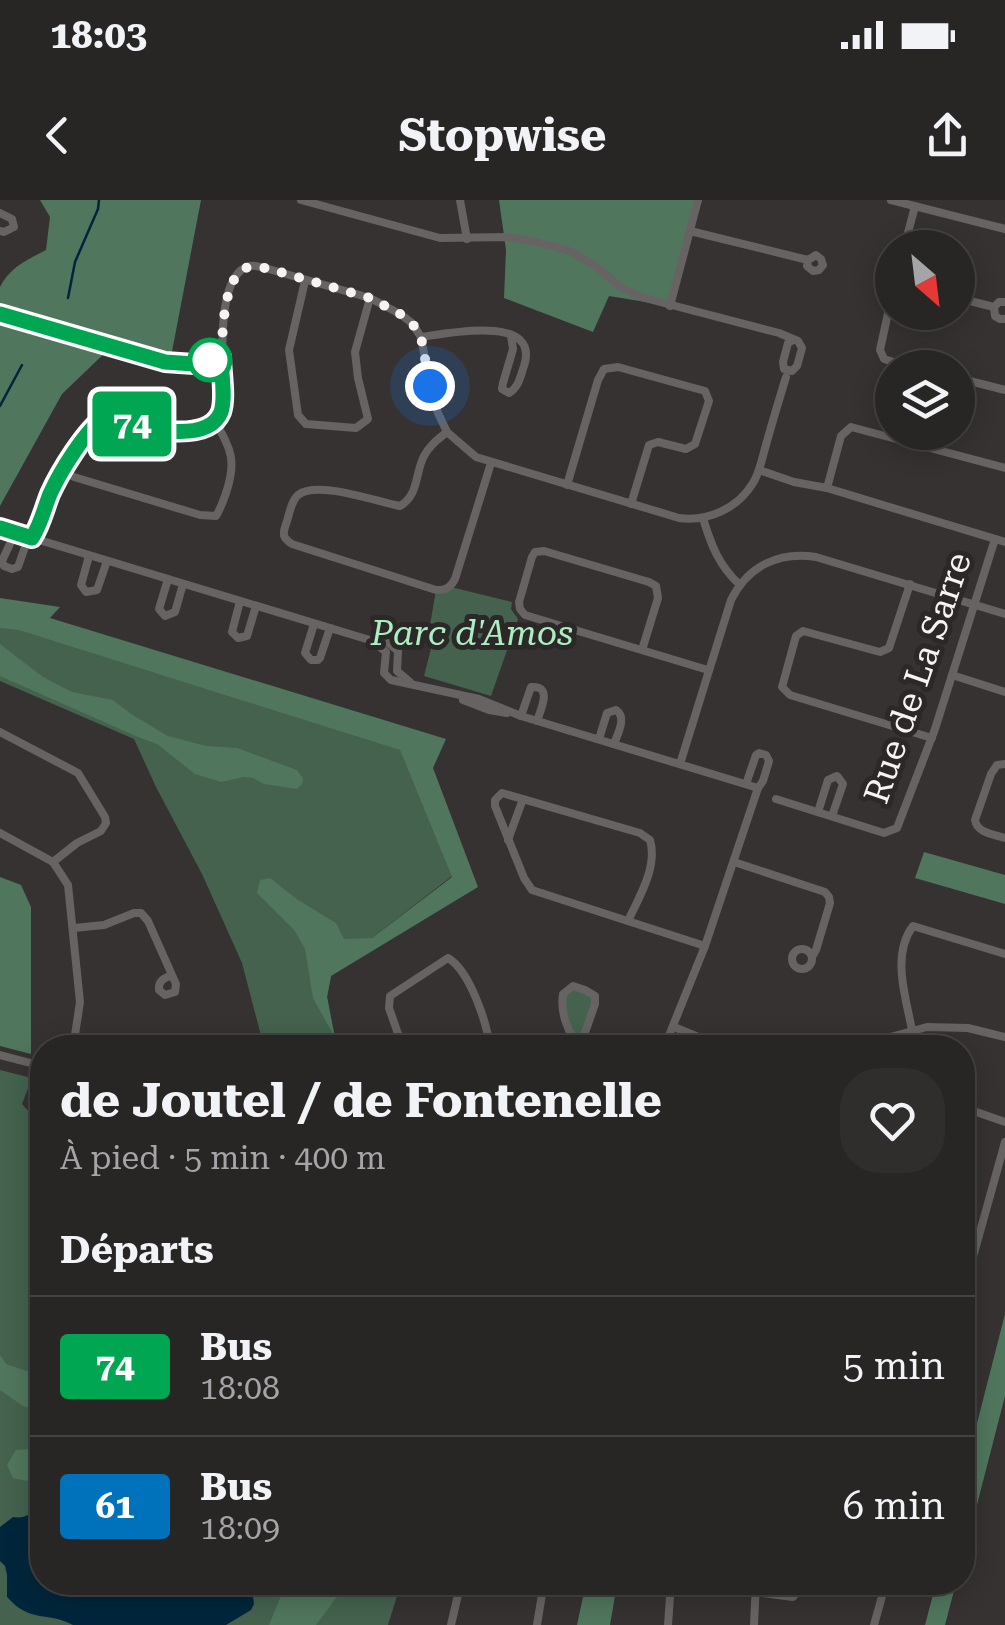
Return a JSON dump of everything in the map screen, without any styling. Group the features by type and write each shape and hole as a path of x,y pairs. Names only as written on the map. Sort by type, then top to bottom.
{"street":[{"path":"302,200 440,238 508,237 570,251 641,297 793,340"},
{"path":"460,200 467,238"},
{"path":"670,306 698,200"},
{"path":"891,200 1005,229"},
{"path":"908,230 914,206"},
{"path":"0,213 12,219 14,227 0,231"},
{"path":"690,231 808,260"},
{"path":"15,533 2,561 9,568 18,567 62,471 92,427 105,417 188,432 201,430 214,421 222,408 221,357 230,288 237,274 250,266 370,298 412,323 421,337 430,386 447,432 476,457 679,518 702,518 720,512 740,499 754,481 786,378"},
{"path":"305,281 289,350 298,415 306,424 356,428 368,419 356,352 370,298"},
{"path":"975,302 994,307"},
{"path":"994,307 1005,302"},
{"path":"994,307 995,316 1005,318"},
{"path":"0,314 165,362 194,364 221,357"},
{"path":"421,337 490,330 511,336 518,338 528,353 516,388 509,393 502,389 513,349 511,336"},
{"path":"567,485 604,369 618,366 705,390 709,401 695,444 688,448 658,442 649,445 631,504"},
{"path":"975,382 1005,390"},
{"path":"62,471 74,478 212,517 221,509 234,462 214,421"},
{"path":"828,488 841,436 851,427 1005,468"},
{"path":"447,432 423,457 407,502 400,506 325,490 304,492 294,500 283,533 285,539 444,590 455,579 492,462"},
{"path":"758,470 1005,542"},
{"path":"702,518 715,554 740,584"},
{"path":"0,528 373,641 386,654 386,676 396,682 410,682 489,710 521,716 758,788"},
{"name":"Rue de La Sarre","path":"776,799 884,832 896,828 932,738 995,539"},
{"path":"642,650 658,598 656,586 544,550 536,552 518,602 525,615 708,670"},
{"path":"680,764 728,608 740,584 764,564 796,555 822,558 1005,614"},
{"path":"90,556 81,583 86,592 98,588 107,561"},
{"path":"168,579 159,607 166,616 174,612 183,584"},
{"path":"910,584 889,648 880,652 801,632 796,636 782,688 790,695 932,738"},
{"path":"240,601 232,632 238,638 246,636 256,606"},
{"path":"314,624 306,651 311,660 321,656 330,628"},
{"path":"952,675 1005,692"},
{"path":"521,716 530,688 539,687 544,694 537,721"},
{"path":"599,739 607,713 616,710 622,718 614,744"},
{"path":"0,732 78,773 106,817 100,831 53,862"},
{"path":"670,1035 763,781 767,756 756,755 746,784"},
{"path":"1005,764 997,765 991,774 975,820 980,830 1005,838"},
{"name":"Rue de La Sarre","path":"818,812 828,780 837,776 842,784 832,816"},
{"path":"628,921 654,854 650,840 502,793 495,806 532,890 705,946"},
{"path":"508,840 523,799"},
{"path":"0,832 53,862 69,888 80,1002 75,1035"},
{"path":"734,862 825,892 830,903 812,956"},
{"path":"74,928 104,925 140,913 148,921 172,975"},
{"path":"912,1030 901,970 904,941 913,926 1005,954"},
{"path":"398,1035 389,1008 390,996 448,958 462,972 481,1012 487,1035"},
{"path":"571,1035 561,1002 566,988 572,986 594,996 585,1035"},
{"path":"895,1035 944,1026 1005,1037"},
{"path":"674,1027 693,1035"},
{"path":"0,1055 30,1063"},
{"path":"975,1112 1005,1122"},
{"path":"975,1234 1005,1142"},
{"path":"451,1625 457,1595"},
{"path":"537,1625 542,1595"},
{"path":"668,1625 670,1595"},
{"path":"754,1625 756,1595"},
{"path":"874,1625 882,1595"}],"green space":[{"path":"40,200 201,200 170,362 110,348 62,394 0,506 0,287 14,269 46,250 50,217"},
{"path":"499,200 698,200 670,306 609,296 593,332 504,298 506,250"},
{"name":"Parc d'Amos","path":"451,587 512,602 511,609 518,619 491,696 424,676 433,641 430,625 436,590"},
{"path":"0,598 60,607 50,618 446,739 433,768 478,887 331,976 327,997 333,1035 313,998 305,949 295,931 257,893 260,880 270,878 336,923 344,939 372,938 452,877 400,750 19,630 0,628"},
{"path":"0,623 400,749 452,876 372,938 331,976 327,997 334,1035 261,1035 242,963 134,739 0,681"},
{"path":"0,644 43,677 72,692 113,700 168,736 206,746 237,748 297,770 302,784 297,789 244,777 221,782 195,774 157,744 0,676"},
{"path":"924,852 1005,875 1005,904 915,878"},
{"path":"0,877 21,885 31,907 31,1035 30,1054 0,1046"},
{"path":"573,986 595,996 584,1035 572,1035 563,994"},
{"path":"0,1070 30,1078 22,1104 30,1113 30,1595 397,1595 388,1625 0,1625"},
{"path":"1005,1314 1005,1396 975,1512 975,1431"},
{"path":"0,1355 6,1364 30,1372 30,1408 0,1390"},
{"path":"30,1449 30,1482 13,1478 7,1465 16,1450"},
{"path":"281,1595 338,1595 316,1625 269,1625"},
{"path":"583,1595 615,1595 610,1625 577,1625"},
{"path":"933,1595 953,1595 945,1625 925,1625"}],"water":[{"path":"29,1515 30,1595 250,1595 254,1604 226,1625 73,1625 24,1611 7,1597 7,1575 0,1561 0,1527 13,1517"}],"waterway":[{"path":"68,298 75,262 99,200"},
{"path":"0,406 22,365"}],"bus line":[{"name":"74","path":"0,314 165,362 194,364 221,357 222,408 210,426 188,432 105,417 92,427 62,471 32,538 0,528"}],"route":[{"path":"210,360 221,357 230,288 237,274 250,266 370,298 400,314 421,337 430,386"}]}
